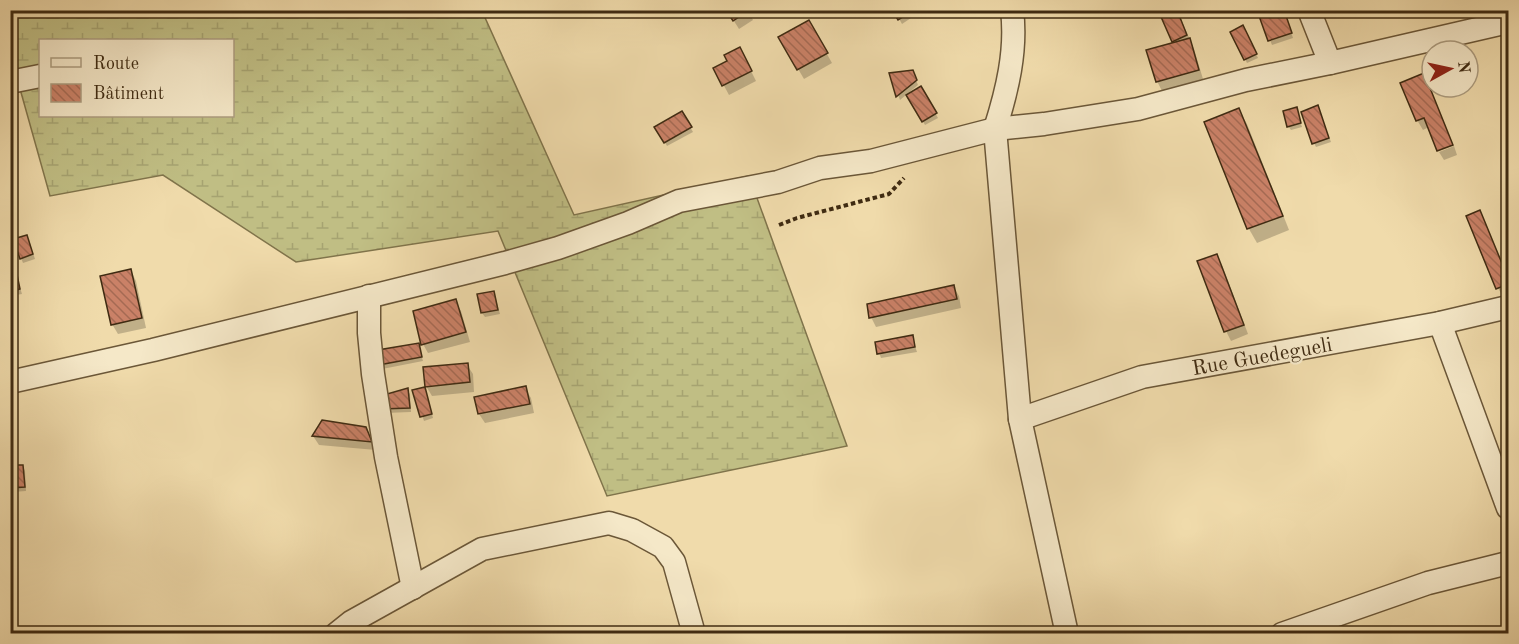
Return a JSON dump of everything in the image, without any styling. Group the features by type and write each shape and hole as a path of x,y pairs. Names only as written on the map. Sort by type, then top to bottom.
{"street":[{"path":"1012,10 1014,32 1007,89 995,129 1020,419 1067,633"},
{"path":"1309,10 1330,63"},
{"path":"10,382 153,351 473,271 558,248 628,223 679,201 778,182 820,168 872,161 995,129 1138,108 1246,80 1509,22"},
{"path":"10,82 39,76"},
{"path":"369,296 372,371 386,457 413,588"},
{"name":"Rue Guedegueli","path":"1020,419 1142,377 1440,323 1509,307"},
{"path":"1440,323 1509,508"},
{"path":"336,633 351,622 482,549 609,523 632,530 663,548 674,562 694,633"},
{"path":"1282,633 1428,584 1509,563"}],"path":[{"path":"779,225 797,218 888,194 904,178"}],"green space":[{"path":"10,11 482,11 574,215 749,176 847,446 607,496 498,231 296,262 163,175 50,196 15,71 11,67"}],"building":[{"path":"726,10 749,10 733,21"},
{"path":"892,10 914,10 898,20"},
{"path":"1158,10 1177,10 1187,35 1172,42"},
{"path":"1274,10 1284,10 1292,33 1268,41 1259,16"},
{"path":"809,20 828,53 797,70 778,37"},
{"path":"1243,25 1257,54 1244,60 1230,32"},
{"path":"1190,38 1199,70 1156,82 1146,50"},
{"path":"740,47 752,71 722,86 713,68 727,61 724,55"},
{"path":"913,70 917,80 896,97 889,73"},
{"path":"1420,75 1420,99 1434,99 1453,145 1437,151 1424,118 1416,121 1400,83"},
{"path":"921,86 937,113 922,122 906,95"},
{"path":"1318,105 1329,138 1312,144 1301,112"},
{"path":"1297,107 1301,123 1287,127 1283,111"},
{"path":"1239,108 1283,216 1247,229 1204,122"},
{"path":"682,111 692,127 664,143 654,127"},
{"path":"1480,210 1508,278 1508,284 1496,289 1466,216"},
{"path":"27,235 33,254 20,259 13,239"},
{"path":"1217,254 1244,325 1224,332 1197,261"},
{"path":"131,269 142,318 111,325 100,276"},
{"path":"16,270 20,289 10,292 10,272"},
{"path":"954,285 957,299 869,318 867,304"},
{"path":"494,291 498,310 481,313 477,294"},
{"path":"456,299 466,332 421,345 413,311"},
{"path":"913,335 915,347 877,354 875,342"},
{"path":"419,343 422,357 373,366 372,351"},
{"path":"468,363 470,382 425,387 423,367"},
{"path":"526,386 530,404 478,414 474,397"},
{"path":"425,387 432,414 420,417 412,390"},
{"path":"408,388 410,408 381,409 380,396"},
{"path":"322,420 366,427 372,442 312,436"},
{"path":"10,465 23,465 25,487 10,488"}]}
